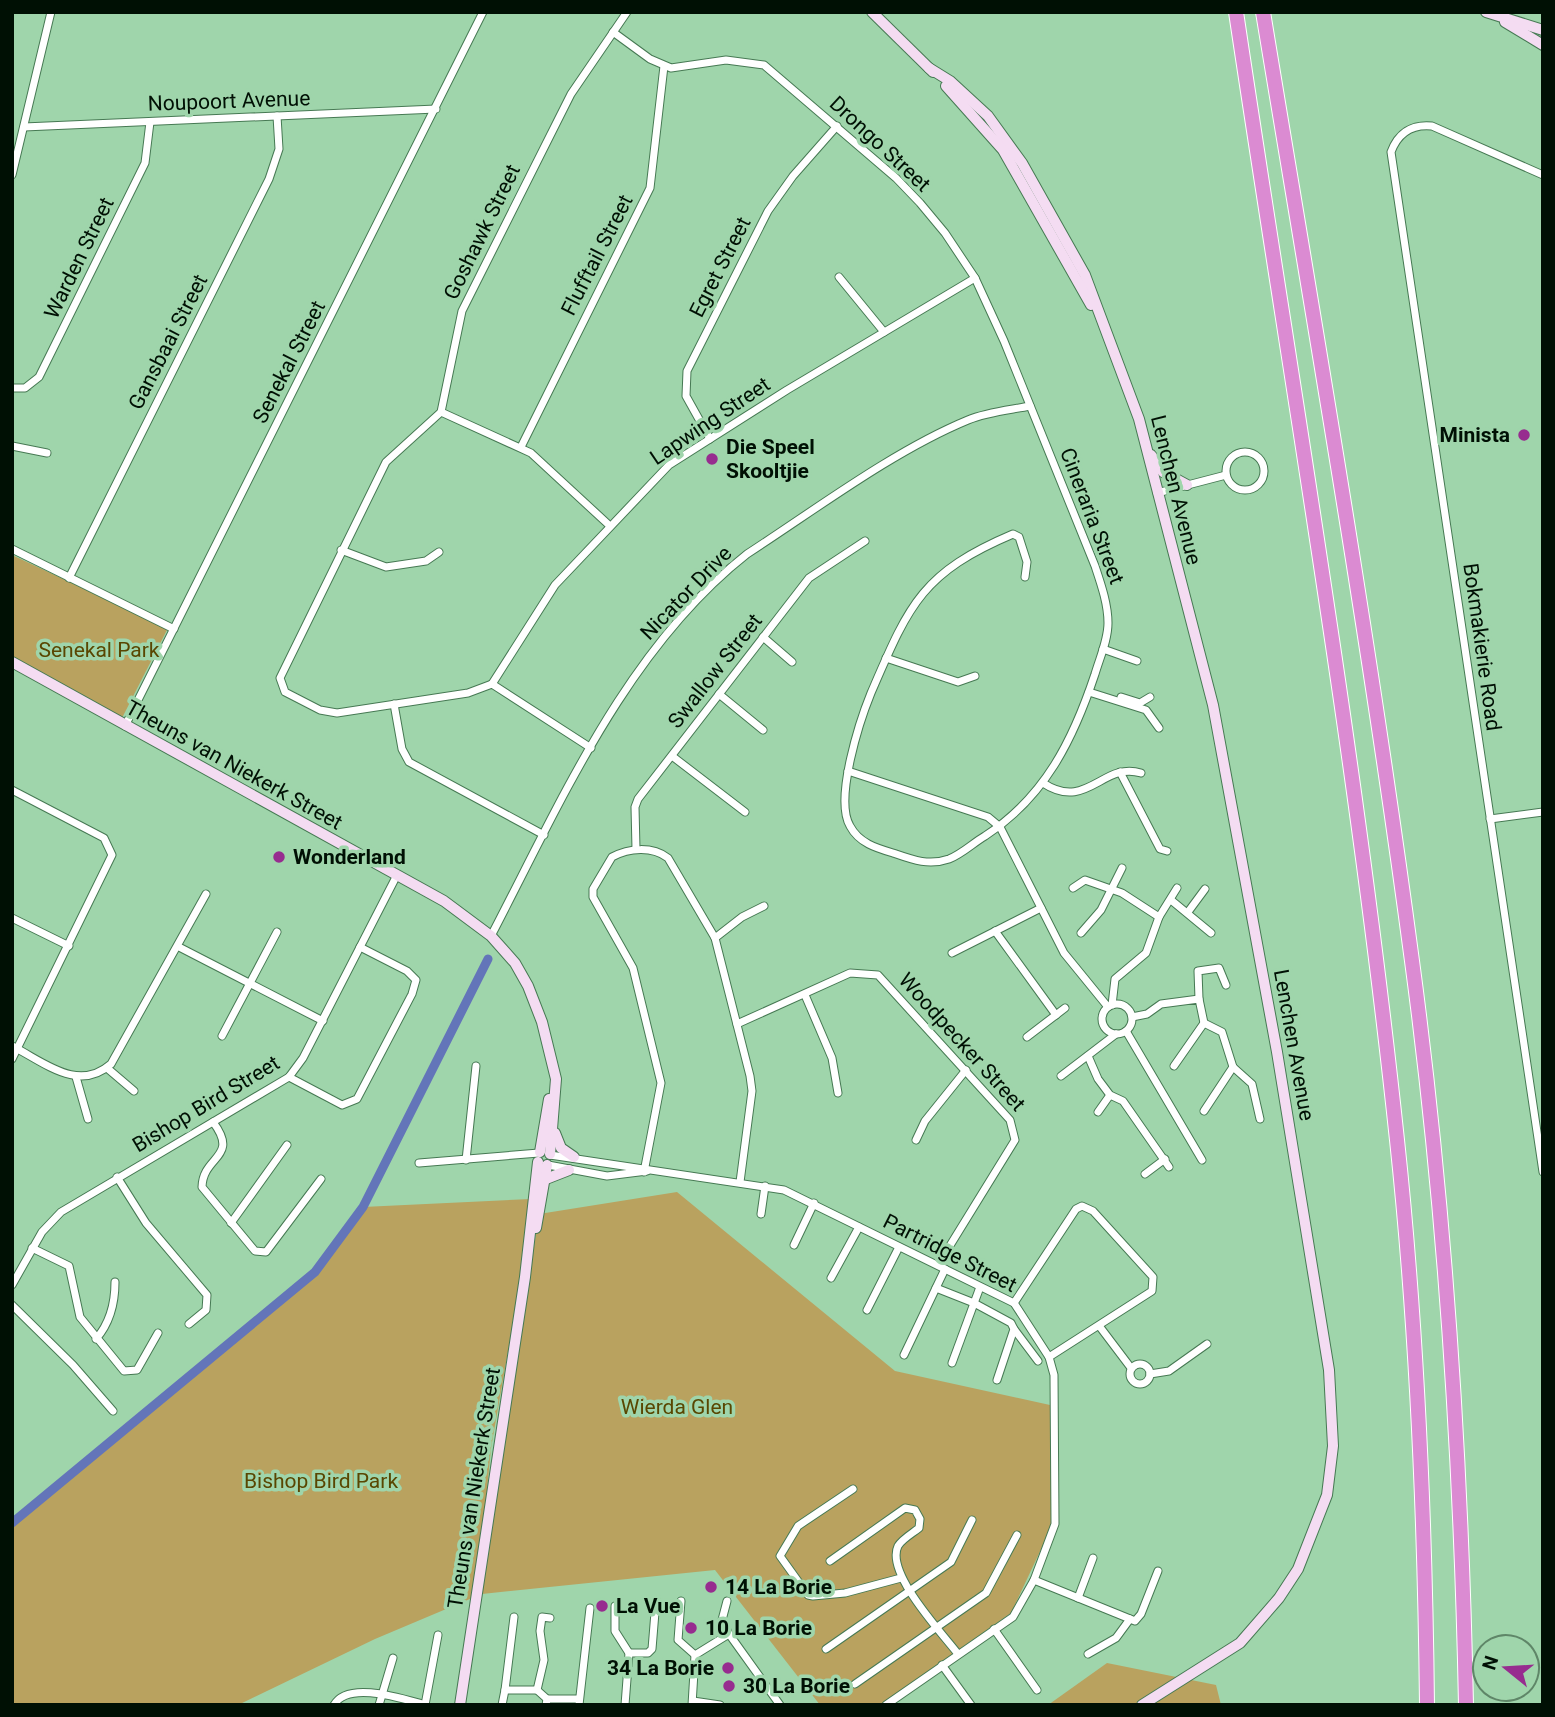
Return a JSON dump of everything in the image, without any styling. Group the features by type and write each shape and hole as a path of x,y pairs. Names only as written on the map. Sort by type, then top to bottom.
{"highway":[{"path":"1236,12 1290,375 1331,625 1368,884 1398,1145 1417,1382 1427,1705"},
{"path":"1263,12 1383,762 1412,964 1440,1223 1459,1474 1466,1705"}],"main road":[{"name":"Lenchen Avenue","path":"872,12 929,68 950,81 980,108 1022,163 1085,275 1129,390 1213,705 1319,1304 1333,1410 1334,1447 1327,1494 1298,1569 1279,1598 1240,1643 1142,1705"},
{"path":"1486,12 1543,30"},
{"path":"1500,18 1543,45"},
{"path":"1147,450 1163,472 1187,485"},
{"name":"Theuns van Niekerk Street","path":"12,662 456,909 492,936 515,963 542,1021 556,1088 553,1127 544,1158 546,1179 525,1277"},
{"name":"Theuns van Niekerk Street","path":"460,1705 544,1158 553,1065"},
{"path":"553,1127 559,1146 577,1158"},
{"path":"546,1179 573,1171"}],"street":[{"path":"12,175 51,12"},
{"name":"Senekal Street","path":"125,726 483,12"},
{"name":"Goshawk Street","path":"441,412 462,311 571,94 627,12"},
{"path":"613,32 664,66"},
{"name":"Drongo Street","path":"664,66 680,68 726,60 759,63 837,126 920,203 945,233 975,278 1030,406"},
{"name":"Flufftail Street","path":"521,447 647,195 655,156 664,66"},
{"name":"Noupoort Avenue","path":"24,127 436,109"},
{"name":"Gansbaai Street","path":"69,578 269,179 279,149 277,117"},
{"name":"Warden Street","path":"12,388 25,388 39,377 145,163 150,122"},
{"name":"Egret Street","path":"710,439 686,396 687,372 768,211 837,126"},
{"name":"Bokmakierie Road","path":"1543,176 1432,126 1418,126 1404,132 1396,140 1391,152 1391,167 1543,1172"},
{"path":"839,277 884,332"},
{"name":"Lapwing Street","path":"492,684 555,585 663,471 710,439 975,278"},
{"name":"Cineraria Street","path":"1025,577 1027,558 1016,534 968,555 926,586 907,615 862,714 848,771 846,816 850,826 872,846 930,863 953,858 1000,827 1043,783 1070,740 1089,689 1103,649 1108,622 1105,598 1095,566 1030,406"},
{"name":"Nicator Drive","path":"492,936 591,748 645,660 726,571 747,554 883,467 961,424 1030,406"},
{"path":"591,748 492,684 468,693 327,712 285,692 280,678 281,671 390,456 441,412 521,447 610,526"},
{"path":"12,446 47,453"},
{"path":"1240,452 1254,453 1264,465 1262,480 1250,490 1235,488 1226,475 1228,461 1240,452"},
{"path":"1157,492 1226,475"},
{"name":"Swallow Street","path":"636,849 636,803 809,578 865,541"},
{"path":"12,549 174,629"},
{"path":"341,550 386,568 426,561 439,552"},
{"path":"763,638 792,662"},
{"path":"1103,649 1137,661"},
{"path":"886,658 958,682 975,677"},
{"path":"1089,689 1140,703 1150,697"},
{"path":"1089,689 1146,710 1159,728"},
{"path":"719,694 763,730"},
{"path":"394,705 402,749 409,762 544,835"},
{"path":"671,756 745,812"},
{"path":"1043,783 1055,791 1072,794 1128,769 1141,773"},
{"path":"848,771 988,817 1000,827 1064,953 1110,1006"},
{"path":"1120,772 1160,849 1167,851"},
{"path":"12,790 104,838 111,855 105,874 15,1047 12,1059"},
{"path":"1490,819 1543,812"},
{"path":"986,835 988,817"},
{"path":"647,1170 661,1083 633,968 593,897 593,889 612,857 636,849 655,851 668,858 715,938 752,1091 740,1182"},
{"path":"1081,933 1101,910 1122,867"},
{"name":"Bishop Bird Street","path":"12,1285 42,1232 61,1212 289,1077 323,1021 396,877"},
{"path":"1073,888 1084,880 1122,893 1159,917"},
{"path":"1116,1034 1104,1026 1102,1016 1110,1006 1115,979 1146,953 1159,917 1177,888"},
{"path":"1188,912 1205,889"},
{"path":"15,1047 76,1077 93,1075 107,1068 165,963 179,947 206,894"},
{"path":"1171,900 1211,933"},
{"path":"715,938 742,917 764,906"},
{"path":"952,953 1041,908"},
{"path":"12,918 69,946"},
{"path":"995,931 1056,1015"},
{"path":"222,1036 277,932"},
{"path":"179,947 323,1021"},
{"path":"289,1077 342,1105 357,1099 412,994 416,980 407,971 360,947"},
{"path":"1174,1066 1204,1023 1199,999 1198,971 1219,968 1226,985"},
{"name":"Woodpecker Street","path":"737,1024 850,973 878,975 1010,1120 1015,1140 941,1267 936,1288 904,1355"},
{"path":"805,995 832,1058 838,1093"},
{"path":"1132,1017 1147,1014 1161,1004 1199,999"},
{"path":"1110,1006 1123,1005 1132,1017"},
{"path":"1027,1037 1065,1008"},
{"path":"1126,1031 1132,1017"},
{"path":"1204,1023 1223,1032 1233,1068 1251,1082 1260,1119"},
{"path":"1062,1076 1116,1034 1126,1031"},
{"path":"1126,1031 1202,1160"},
{"path":"125,1038 134,1041"},
{"path":"1088,1056 1098,1079 1110,1095 1123,1101 1167,1163 1145,1174"},
{"path":"466,1160 476,1066"},
{"path":"107,1068 134,1091"},
{"path":"1204,1111 1233,1068"},
{"path":"916,1140 925,1121 966,1070"},
{"path":"76,1077 88,1119"},
{"path":"1098,1112 1110,1095"},
{"path":"213,1122 224,1137 225,1145 204,1177 202,1187 255,1251 263,1254 321,1179"},
{"path":"231,1223 287,1145"},
{"path":"419,1163 519,1156 544,1158"},
{"name":"Partridge Street","path":"544,1158 573,1171 607,1176 647,1170"},
{"name":"Partridge Street","path":"544,1158 577,1158 784,1190 1014,1303 1049,1357 1054,1375 1056,1519 1034,1580 1017,1612 889,1704"},
{"path":"573,1171 577,1158"},
{"path":"117,1177 146,1223 206,1296 206,1310 189,1324"},
{"path":"761,1214 765,1186"},
{"path":"794,1245 814,1203"},
{"path":"1014,1303 1076,1209 1086,1206 1155,1283 1152,1291 1100,1327 1049,1357"},
{"path":"831,1279 859,1227"},
{"path":"867,1310 899,1247"},
{"path":"32,1248 69,1266 77,1312 119,1368 132,1372 140,1367 158,1333"},
{"path":"96,1339 103,1331 115,1301 115,1282"},
{"path":"952,1363 980,1287"},
{"path":"936,1288 1011,1322 1038,1361"},
{"path":"12,1305 73,1365 113,1411"},
{"path":"1100,1327 1131,1368 1130,1375 1137,1383 1144,1383 1150,1374 1169,1371 1207,1344"},
{"path":"997,1380 1014,1329"},
{"path":"1131,1368 1143,1364 1150,1374"},
{"path":"853,1489 798,1526 780,1556 808,1595 813,1596 845,1593 901,1578"},
{"path":"830,1561 908,1508 918,1513 920,1525 898,1546 896,1559 901,1578 958,1654"},
{"path":"827,1649 951,1562 972,1520"},
{"path":"855,1684 988,1591 1017,1535"},
{"path":"1078,1598 1093,1558"},
{"path":"1034,1580 1135,1621 1158,1571"},
{"path":"629,1653 648,1653 652,1649 656,1600"},
{"path":"681,1601 678,1640 695,1655"},
{"path":"727,1601 722,1618 729,1634 779,1705"},
{"path":"615,1606 615,1631 629,1653 625,1705"},
{"path":"537,1690 546,1702 579,1702 590,1608"},
{"path":"502,1705 513,1617"},
{"path":"537,1690 544,1660 540,1631 542,1617 550,1618"},
{"path":"1088,1654 1116,1637 1130,1619"},
{"path":"993,1629 1037,1690"},
{"path":"695,1655 729,1634"},
{"path":"334,1705 340,1695 347,1692 380,1695 426,1705 438,1635"},
{"path":"695,1655 693,1703 720,1705"},
{"path":"379,1705 393,1658"},
{"path":"942,1665 971,1705"},
{"path":"505,1689 537,1690"}],"green space":[{"name":"Senekal Park","path":"12,555 168,628 122,718 12,660"},
{"name":"Wierda Glen","path":"677,1192 895,1371 1050,1405 1052,1526 1011,1613 880,1705 820,1705 715,1570 482,1594 539,1214"},
{"name":"Bishop Bird Park","path":"531,1199 527,1243 491,1448 477,1596 375,1639 238,1705 12,1705 12,1523 315,1272 363,1207"},
{"path":"1107,1663 1216,1685 1221,1705 1048,1705"}],"waterway":[{"path":"12,1523 315,1272 363,1207 488,959"}],"place":[{"name":"Minista","path":"1524,435"},
{"name":"Die Speel Skooltjie","path":"712,459"},
{"name":"Wonderland","path":"279,857"},
{"name":"14 La Borie","path":"711,1587"},
{"name":"La Vue","path":"602,1606"},
{"name":"10 La Borie","path":"691,1628"},
{"name":"34 La Borie","path":"728,1668"},
{"name":"30 La Borie","path":"729,1686"}]}
